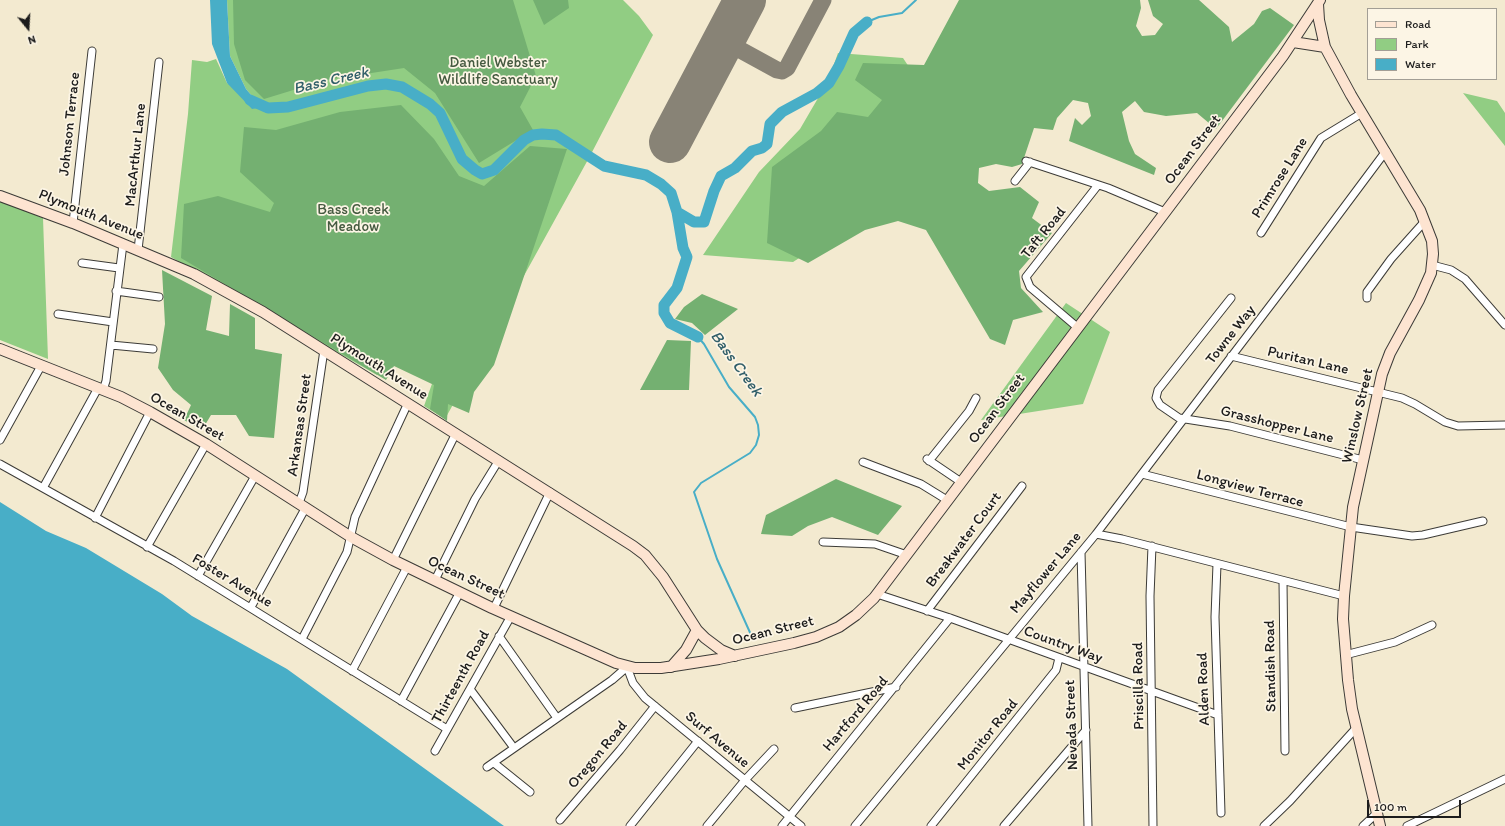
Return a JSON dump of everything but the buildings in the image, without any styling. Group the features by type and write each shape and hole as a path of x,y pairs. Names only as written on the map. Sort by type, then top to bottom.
{"street":[{"name":"Ocean Street","path":"0,349 100,389 150,412 206,444 351,537 392,560 599,656 627,666 653,669 735,656 794,644 830,631 856,615 876,594 1293,42 1319,2"},
{"name":"Winslow Street","path":"1319,2 1319,20 1325,47 1425,221 1432,241 1432,266 1419,300 1384,367 1378,391 1363,460 1351,527 1344,596 1343,619 1348,680 1357,727 1380,826"},
{"path":"1293,42 1325,47"},
{"name":"Johnson Terrace","path":"73,223 92,51"},
{"name":"MacArthur Lane","path":"138,250 159,62"},
{"name":"Primrose Lane","path":"1262,233 1321,138 1362,113"},
{"name":"Towne Way","path":"1096,534 1386,151"},
{"path":"1015,181 1028,161 1098,185 1165,212"},
{"name":"Taft Road","path":"1077,327 1030,287 1026,277 1098,185"},
{"name":"Plymouth Avenue","path":"0,196 73,223 194,274 239,298 324,350 615,533 645,555 663,577 697,630 721,650 735,656"},
{"path":"1367,298 1367,292 1390,258 1425,221"},
{"path":"43,488 106,381 122,244"},
{"path":"82,263 119,268"},
{"path":"1432,266 1451,270 1461,276 1505,325"},
{"path":"116,291 159,297"},
{"name":"Grasshopper Lane","path":"1231,298 1156,392 1156,398 1160,406 1179,418 1230,426 1363,460"},
{"path":"58,314 113,322"},
{"path":"111,345 153,349"},
{"name":"Arkansas Street","path":"250,607 303,505 303,492 324,350"},
{"name":"Puritan Lane","path":"1231,356 1378,391 1409,401 1445,422 1458,426 1505,426"},
{"path":"0,440 41,366"},
{"path":"961,482 928,460 969,411 976,398"},
{"path":"302,639 347,552 355,517 408,403"},
{"path":"95,518 150,412"},
{"path":"392,560 456,433"},
{"path":"147,547 206,444"},
{"path":"435,580 475,499 499,460"},
{"path":"863,462 921,484 948,500"},
{"name":"Foster Avenue","path":"0,464 198,576 447,729"},
{"name":"Longview Terrace","path":"1142,474 1351,527 1417,537 1483,521"},
{"path":"198,576 255,476"},
{"name":"Breakwater Court","path":"927,611 1022,486"},
{"path":"494,608 550,492"},
{"name":"Mayflower Lane","path":"855,826 1096,534 1152,546 1344,596"},
{"path":"823,542 875,544 907,554"},
{"name":"Priscilla Road","path":"1152,546 1153,826"},
{"name":"Nevada Street","path":"1081,552 1083,667 1086,730 1086,825"},
{"name":"Alden Road","path":"1217,564 1214,617 1221,813"},
{"path":"352,671 407,568"},
{"name":"Standish Road","path":"1283,581 1285,751"},
{"path":"400,701 460,592"},
{"name":"Country Way","path":"876,594 950,618 1083,667 1218,714"},
{"name":"Thirteenth Road","path":"435,751 511,616"},
{"name":"Hartford Road","path":"782,826 950,618"},
{"path":"1345,655 1395,642 1432,625"},
{"path":"671,667 686,650 697,630"},
{"path":"499,636 557,718"},
{"name":"Monitor Road","path":"931,826 1056,670 1059,658"},
{"path":"487,768 612,680 627,666"},
{"name":"Surf Avenue","path":"627,666 637,690 801,826"},
{"path":"795,708 896,686"},
{"path":"470,688 514,748"},
{"name":"Oregon Road","path":"560,820 620,750 655,706"},
{"path":"1264,826 1290,801 1357,727"},
{"path":"1004,826 1086,730"},
{"path":"630,826 698,742"},
{"path":"707,826 745,780 774,749"},
{"path":"494,762 530,792"},
{"path":"1407,826 1505,780"},
{"path":"1363,826 1377,813"}],"green space":[{"name":"Bass Creek Meadow","path":"227,0 623,0 639,16 653,35 590,156 445,419 424,406 433,381 399,336 381,364 377,375 171,257 188,114 192,60 207,62 216,59 227,83 263,103 252,96 246,89 230,56"},
{"name":"Daniel Webster Wildlife Sanctuary","path":"233,0 513,0 536,76 520,107 533,130 479,163 435,93 404,68 326,80 264,99 245,80 234,44"},
{"path":"533,0 568,0 569,8 544,25"},
{"path":"959,0 1140,0 1141,8 1136,26 1142,36 1155,35 1163,24 1153,16 1148,0 1199,0 1229,27 1232,42 1254,24 1262,11 1270,8 1294,25 1216,129 1197,113 1166,116 1144,112 1135,101 1122,112 1129,141 1135,154 1156,168 1154,175 1069,141 1075,118 1082,125 1091,116 1088,103 1073,100 1057,118 1053,130 1034,128 1022,164 1012,167 996,164 979,168 978,183 989,191 1020,187 1039,202 1032,218 1052,233 1019,271 1021,288 1043,312 1013,320 1005,345 990,339 926,230 898,221 865,230 808,263 767,243 772,167 821,131 837,112 868,117 882,100 855,80 863,63 924,65"},
{"path":"838,53 903,58 965,151 793,262 703,255 759,172 800,129 828,81"},
{"path":"1463,93 1497,101 1505,113 1505,146"},
{"name":"Bass Creek Meadow","path":"401,105 434,139 459,176 484,186 530,146 567,149 494,365 474,392 469,413 448,404 447,421 430,409 434,385 394,366 386,380 181,258 184,204 218,196 270,212 274,203 240,172 244,127 276,130 340,112"},
{"path":"0,201 43,218 48,359 0,340"},
{"path":"162,270 212,296 206,330 229,336 230,304 255,318 255,349 282,354 274,438 249,436 236,415 211,415 202,430 184,420 191,405 173,390 158,368 165,324"},
{"path":"702,294 738,309 705,335 692,323 675,319 684,307"},
{"path":"1066,303 1110,332 1083,404 981,420"},
{"path":"667,340 691,341 689,390 640,390"},
{"path":"836,479 902,506 878,535 832,517 808,526 792,536 761,534 766,515"}],"water":[{"path":"210,0 227,0 230,56 246,89 252,96 263,103 258,108 252,109 227,83 212,44"},
{"path":"0,502 46,531 86,548 162,594 192,616 287,669 504,826 0,826"}],"waterway":[{"path":"867,22 879,17 902,13 916,0"},
{"path":"677,212 694,222 704,222 714,191 721,176 735,168 752,151 762,148 767,144 770,124 782,112 817,93 829,83 839,66 854,33 867,22"},
{"name":"Bass Creek","path":"250,100 268,108 288,107 368,86 386,84 402,87 430,104 440,113 462,159 482,174 494,170 524,140 533,135 542,134 556,135 604,166 646,175 661,184 671,193 677,212 683,248 687,257 677,288 664,305 664,313 670,323 698,337"},
{"name":"Bass Creek","path":"698,337 704,344 729,387 755,417 758,425 759,435 756,445 750,453 701,483 694,492 717,559 752,637"}],"taxiway":[{"path":"729,30 729,37 735,47 777,70 782,71 787,68 823,0"}],"runway":[{"path":"670,142 745,0"}]}
